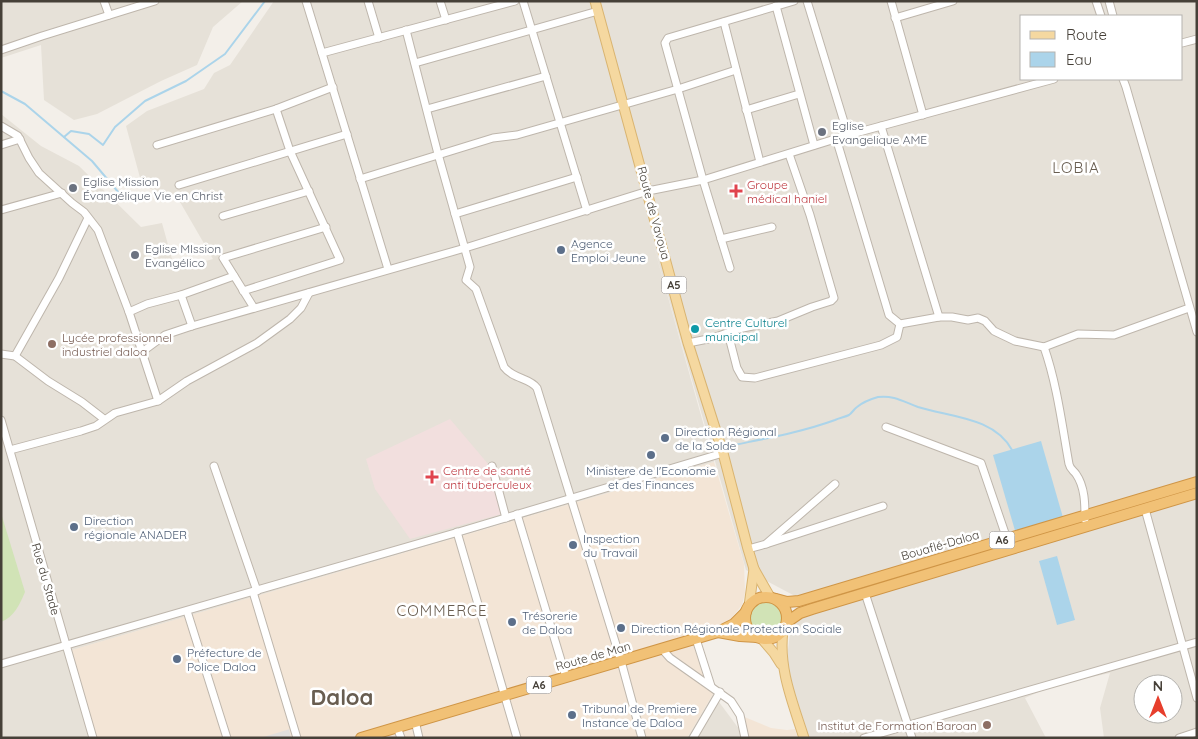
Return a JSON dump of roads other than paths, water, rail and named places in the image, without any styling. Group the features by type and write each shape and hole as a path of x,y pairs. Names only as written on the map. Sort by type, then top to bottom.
{"highway":[{"name":"Bouaflé-Daloa","path":"785,626 800,613 1012,549 1197,482"},
{"name":"Bouaflé-Daloa","path":"773,598 787,602 800,601 1006,539 1145,509 1197,493"},
{"path":"758,598 773,598 786,609 785,626 775,637 759,638 748,628 745,620 747,609 758,598"},
{"name":"A6","path":"718,632 734,624 747,609"},
{"name":"Route de Man","path":"361,738 662,649 697,642 718,632"},
{"name":"A6","path":"718,632 759,638"}],"main road":[{"name":"Route de Vavoua","path":"596,1 688,343 723,453 754,569"},
{"name":"A5","path":"754,569 773,598"},
{"name":"A5","path":"747,609 754,569"},
{"path":"785,626 781,651 783,666 804,738"},
{"path":"759,638 774,653 783,666"}],"street":[{"path":"104,1 109,15"},
{"path":"1,50 155,1"},
{"path":"306,1 388,269"},
{"path":"368,1 379,38"},
{"path":"440,1 446,20"},
{"path":"322,53 515,1"},
{"path":"524,1 587,211"},
{"path":"730,268 703,180 665,43 668,38 794,1"},
{"path":"807,1 848,135"},
{"path":"891,1 924,115"},
{"path":"895,18 953,1"},
{"path":"1096,1 1101,15"},
{"path":"1109,1 1113,15"},
{"path":"776,6 814,145"},
{"path":"415,63 598,11"},
{"path":"724,22 760,162"},
{"path":"406,30 470,267 466,280 476,289 504,367 508,373 534,384 537,388 621,661 642,738"},
{"path":"1183,43 1197,39"},
{"path":"360,179 493,138 517,135 624,105 736,70"},
{"path":"427,109 546,76"},
{"path":"142,352 164,335 192,326 465,248 648,191 703,180 836,138 1050,80"},
{"path":"1125,81 1197,332"},
{"path":"157,146 276,109 332,87"},
{"path":"746,110 799,94"},
{"path":"244,291 339,260 326,227 290,151 276,109"},
{"path":"1,126 18,136 29,158 39,172 84,212 98,230 129,312 158,400"},
{"path":"881,126 939,317"},
{"path":"179,185 347,134"},
{"path":"836,138 888,315 900,324 939,317 968,320 978,318 985,320 994,330 1015,341 1044,347 1078,334 1114,335 1190,308"},
{"path":"1,145 20,140"},
{"path":"688,343 713,338 738,329 778,321 812,307 831,302 834,298 810,215 789,154"},
{"path":"455,214 577,178"},
{"path":"223,216 308,191"},
{"path":"1,210 62,193"},
{"path":"15,356 60,278 88,218"},
{"path":"254,308 224,257 326,227"},
{"path":"721,240 772,227"},
{"path":"129,312 147,304 181,295 234,276"},
{"path":"10,450 96,426 104,419 116,413 158,400 187,381 264,338 290,319 301,308 308,293"},
{"path":"181,295 192,326"},
{"path":"728,333 737,368 742,377 755,378 881,345 898,337 900,324"},
{"path":"1044,347 1050,365 1070,468 1075,472 1086,504 1086,521"},
{"path":"1,354 15,356 104,419"},
{"name":"Rue du Stade","path":"2,424 93,738"},
{"path":"886,427 981,464 1006,539 1012,549"},
{"path":"1,664 66,647 723,453"},
{"path":"214,466 255,591 296,738"},
{"path":"492,466 506,518"},
{"path":"766,544 834,484"},
{"path":"748,550 883,506"},
{"path":"1145,509 1197,698"},
{"path":"518,514 566,677"},
{"path":"457,532 517,738"},
{"path":"865,593 912,738"},
{"path":"187,611 226,738"},
{"path":"697,642 711,686"},
{"path":"864,738 1197,642"},
{"path":"662,649 670,658 731,701 740,716 745,738"},
{"path":"693,738 720,692"},
{"path":"415,721 419,738"},
{"path":"397,727 400,738"},
{"path":"1179,738 1197,732"}],"water":[{"path":"1041,441 1064,521 1016,534 993,455"},
{"path":"1057,556 1075,620 1057,625 1039,561"}],"waterway":[{"path":"64,137 71,131 89,134 103,145 115,127 145,101 186,81 225,54 265,1"},
{"path":"1,91 25,104 92,161 119,193"},
{"path":"734,445 823,424 849,415 867,401 884,397 894,398 918,407 957,416 983,425 1004,439 1012,450"}],"place":[{"name":"Eglise Evangelique AME","path":"822,132"},
{"name":"Eglise Mission Évangélique Vie en Christ","path":"73,188"},
{"name":"Groupe médical haniel","path":"736,191"},
{"name":"Agence Emploi Jeune","path":"561,250"},
{"name":"Eglise MIssion Evangélico","path":"135,255"},
{"name":"Centre Culturel municipal","path":"695,329"},
{"name":"Lycée professionnel industriel daloa","path":"52,344"},
{"name":"Direction Régional de la Solde","path":"665,438"},
{"name":"Ministere de l'Economie et des Finances","path":"651,455"},
{"name":"Centre de santé anti tuberculeux","path":"432,477"},
{"name":"Direction régionale ANADER","path":"74,527"},
{"name":"Inspection du Travail","path":"573,545"},
{"name":"Trésorerie de Daloa","path":"512,622"},
{"name":"Direction Régionale Protection Sociale","path":"621,628"},
{"name":"Préfecture de Police Daloa","path":"177,659"},
{"name":"Tribunal de Premiere Instance de Daloa","path":"572,715"},
{"name":"Institut de Formation Baroan","path":"987,725"}],"district":[{"name":"LOBIA","path":"1076,167"},
{"name":"COMMERCE","path":"442,610"},
{"name":"Daloa","path":"342,697"}]}
